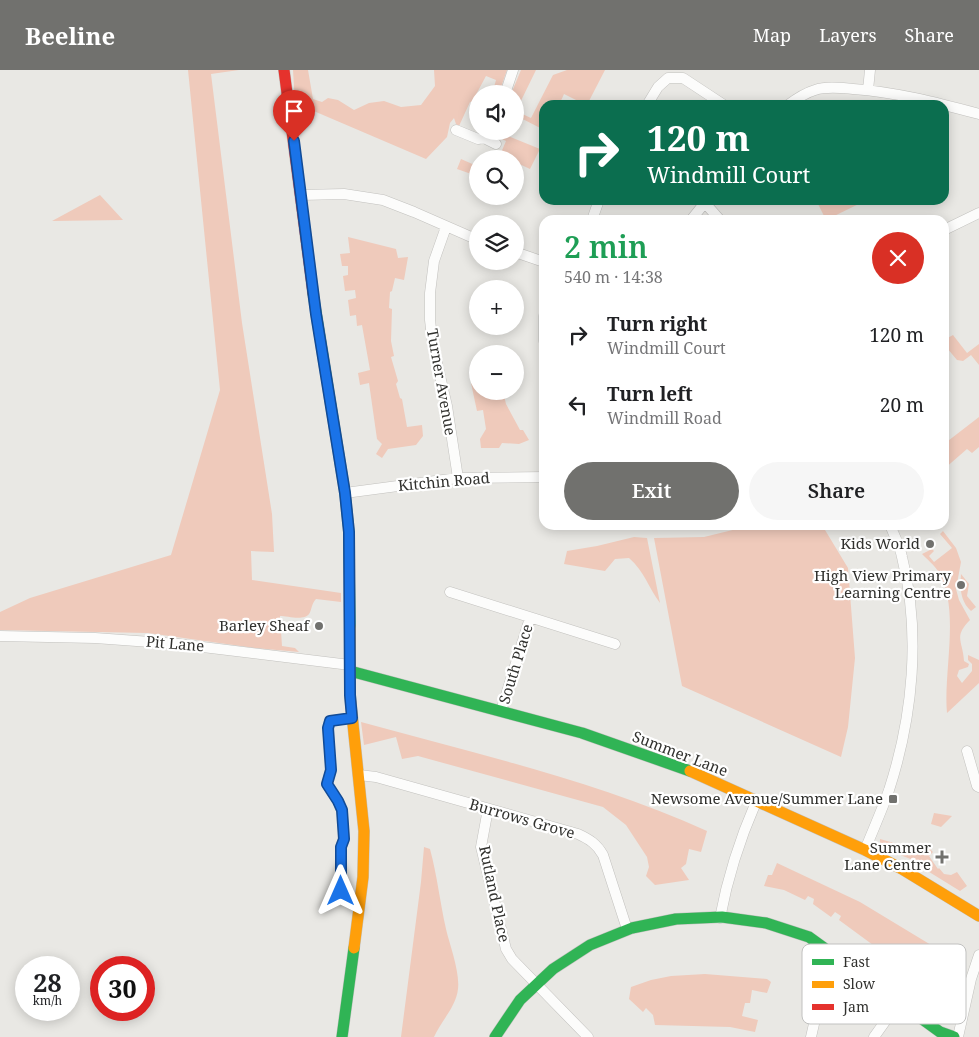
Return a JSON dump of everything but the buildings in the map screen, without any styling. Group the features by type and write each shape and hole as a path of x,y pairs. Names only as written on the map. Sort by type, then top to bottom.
{"street":[{"path":"284,70 316,314 345,493 349,532 352,718 364,831 363,877 342,1037"},
{"path":"508,85 514,70"},
{"path":"868,90 870,70"},
{"path":"650,100 658,86 668,78 683,78 716,100"},
{"path":"796,100 816,90 836,88 868,90 927,100"},
{"path":"949,106 979,114"},
{"path":"456,130 469,135"},
{"path":"491,140 496,144"},
{"path":"301,195 344,194 383,200 469,236"},
{"path":"695,215 704,205"},
{"path":"708,205 716,215"},
{"path":"949,228 979,213"},
{"name":"Turner Avenue","path":"446,227 434,261 430,293 430,320 433,346 447,406 458,478"},
{"path":"524,255 539,260"},
{"name":"Kitchin Road","path":"345,493 458,478 539,477"},
{"path":"865,850 882,809 897,763 904,731 911,680 913,632 908,588 902,556 892,530"},
{"path":"450,592 614,644"},
{"name":"South Place","path":"501,711 530,618"},
{"name":"Pit Lane","path":"0,636 95,638 178,644 350,668"},
{"name":"Summer Lane","path":"350,668 582,734 686,769 865,850 902,869 979,916"},
{"path":"341,891 341,847 344,839 342,810 327,784 331,770 328,728 330,721 352,718"},
{"path":"967,751 977,786 979,787"},
{"name":"Burrows Grove","path":"359,776 376,777 578,834 590,840 598,846 604,855 627,929"},
{"path":"720,918 740,838 756,802"},
{"name":"Rutland Place","path":"488,809 481,847 506,949 512,959 588,1037"},
{"path":"495,1037 507,1016 535,983 556,966 588,945 627,929 671,920 720,918 774,925 789,929 817,944"},
{"path":"966,1001 979,955"},
{"path":"811,1037 814,1024"},
{"path":"874,1037 883,1024"},
{"path":"929,1024 940,1032 954,1037"},
{"path":"958,1037 961,1024"}],"shaded area":[{"path":"188,70 239,70 211,74 242,323 272,514 274,552 251,551 252,580 341,593 341,602 316,599 307,616 299,618 280,616 282,646 295,648 299,652 255,648 148,633 0,630 0,612 30,598 171,555 220,390"},
{"path":"293,70 308,70 313,99 322,102 328,98 338,100 354,110 369,103 384,101 401,107 421,105 435,86 434,70 507,70 502,85 495,85 496,80 486,76 481,85 469,85 469,104 459,126 454,118 450,123 447,137 426,159 295,103"},
{"path":"521,70 536,70 524,95 524,85 515,85"},
{"path":"567,70 605,70 590,100 576,100 564,94 561,100 540,100 553,75"},
{"path":"539,102 539,127 524,120 524,115 531,118"},
{"path":"504,140 518,140 539,149 530,169 524,166 524,150 502,150 506,141"},
{"path":"461,159 469,162 469,173 457,169"},
{"path":"100,195 123,220 52,221"},
{"path":"818,205 857,205 836,215 824,215"},
{"path":"348,237 396,249 398,258 408,257 404,280 395,278 392,291 390,292 389,308 392,309 391,341 394,356 391,357 407,427 422,425 423,436 416,445 388,449 382,458 376,454 382,444 377,439 369,383 360,385 358,373 370,370 362,325 357,326 356,315 350,316 348,300 356,298 355,290 345,291 343,276 348,275 348,266 342,266 340,254 350,253"},
{"path":"953,335 967,353 979,344 979,365 971,355 963,361 957,360 949,350 949,337"},
{"path":"475,400 505,400 520,430 523,430 529,440 519,444 502,443 499,448 481,448 480,439 486,429 483,410 477,411"},
{"path":"979,417 979,447 972,453 967,449 949,465 949,440"},
{"path":"733,530 825,530 848,568 855,658 848,727 841,757 682,686 654,538 704,537"},
{"path":"943,531 956,548 961,562 956,589 959,600 970,620 960,635 964,661 969,664 968,667 959,670 957,676 962,683 972,671 972,664 968,660 968,655 979,660 979,683 947,713 946,696 950,640 949,603 945,586 938,571 922,554 932,549 934,551 929,556 934,562 952,548 940,534"},
{"path":"634,537 647,538 660,603 643,574 629,558 615,559 605,571 564,564 567,551"},
{"path":"961,574 969,584 967,596 976,607 971,611 963,599"},
{"path":"361,722 580,783 623,797 707,831 701,852 689,849 686,864 681,868 689,880 655,885 646,876 649,867 647,857 626,825 603,807 418,756 402,759 396,737 364,745"},
{"path":"934,813 952,816 941,827 931,824"},
{"path":"880,839 922,851 927,846 933,852 929,856 938,869 944,874 951,875 957,872 967,886 960,891 913,862 913,860 880,847"},
{"path":"424,847 430,849 446,929 456,967 458,989 451,1008 434,1037 401,1037 421,882"},
{"path":"777,863 860,902 929,944 872,944 839,920 841,916 835,912 831,917 813,904 814,899 808,896 805,900 784,890 764,886 768,875 772,875"},
{"path":"705,974 767,979 771,982 767,993 752,990 750,1003 745,1003 742,1016 758,1020 755,1032 730,1027 655,1025 653,1015 646,1008 643,1012 629,999 631,987 651,980 671,976"}],"traffic: fast":[{"path":"313,293 345,493 349,532 350,626"},
{"path":"350,671 582,733 690,771"},
{"path":"495,1037 520,1000 553,969 590,945 632,928 676,919 722,917 766,923 809,937 819,944"},
{"path":"342,1037 354,948"},
{"path":"929,1024 940,1032 954,1037"}],"traffic: slow":[{"path":"350,626 350,695 364,831 363,877 354,948"},
{"path":"690,771 865,850 902,869 979,916"}],"traffic: jam":[{"path":"284,70 313,293"}],"place":[{"name":"Kids World","path":"930,544"},
{"name":"High View Primary Learning Centre","path":"961,585"},
{"name":"Barley Sheaf","path":"319,626"},
{"name":"Newsome Avenue/Summer Lane","path":"893,799"},
{"name":"Summer Lane Centre","path":"942,857"}],"route":[{"path":"294,141 316,314 345,493 349,532 350,695 352,718 330,721 328,728 331,770 327,784 342,810 344,839 341,847 341,891"}]}
